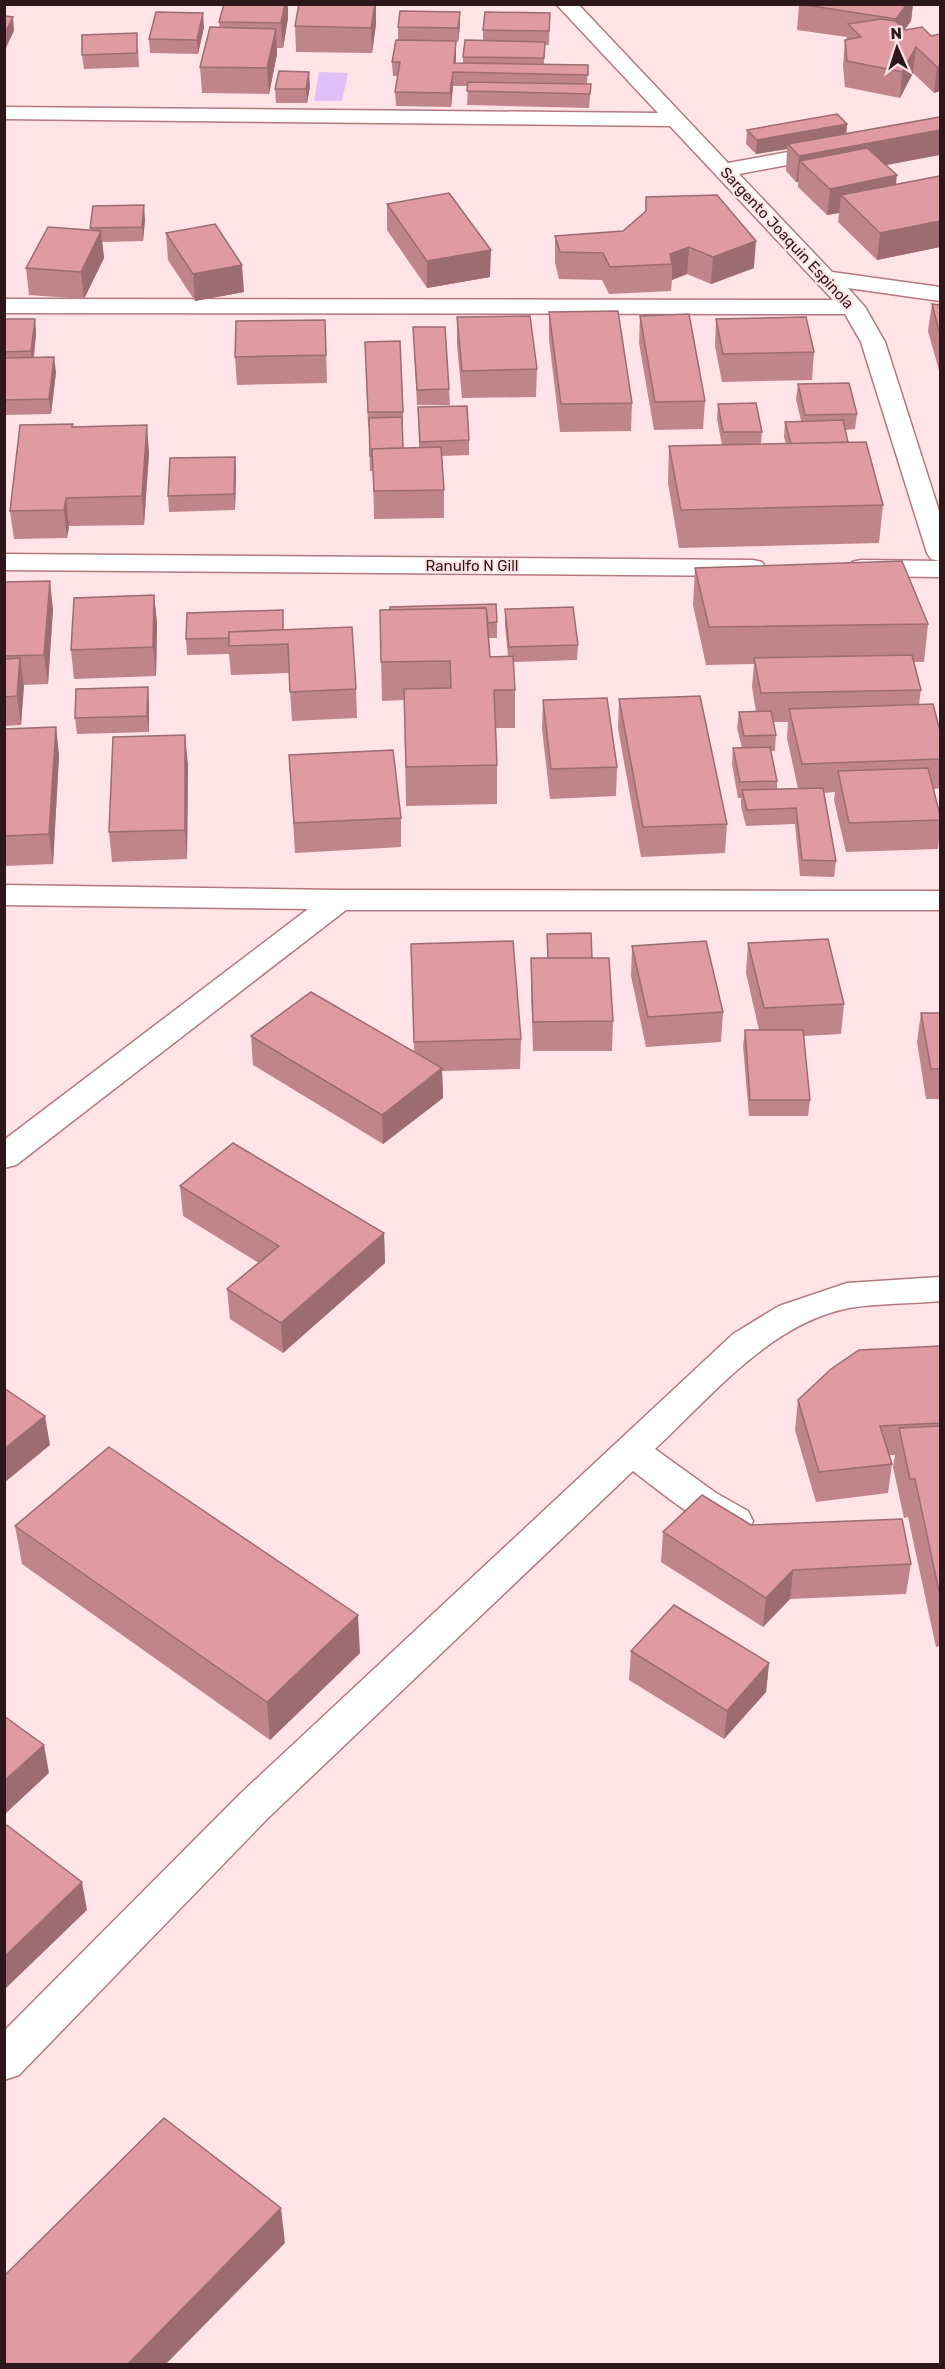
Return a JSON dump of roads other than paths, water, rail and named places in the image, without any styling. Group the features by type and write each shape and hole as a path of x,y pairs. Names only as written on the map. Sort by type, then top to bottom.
{"street":[{"name":"Sargento Joaquin Espinola","path":"566,4 852,307 873,342 940,553"},
{"path":"4,113 677,120"},
{"path":"724,171 850,146"},
{"path":"827,278 940,294"},
{"path":"4,306 852,307"},
{"name":"Ranulfo N Gill","path":"4,562 775,568"},
{"path":"834,568 940,569"},
{"path":"4,895 339,900 940,901"},
{"path":"4,1157 339,900"},
{"path":"4,2061 254,1806 745,1342 791,1315 848,1296 940,1289"},
{"path":"630,1450 703,1503 768,1537"}]}
